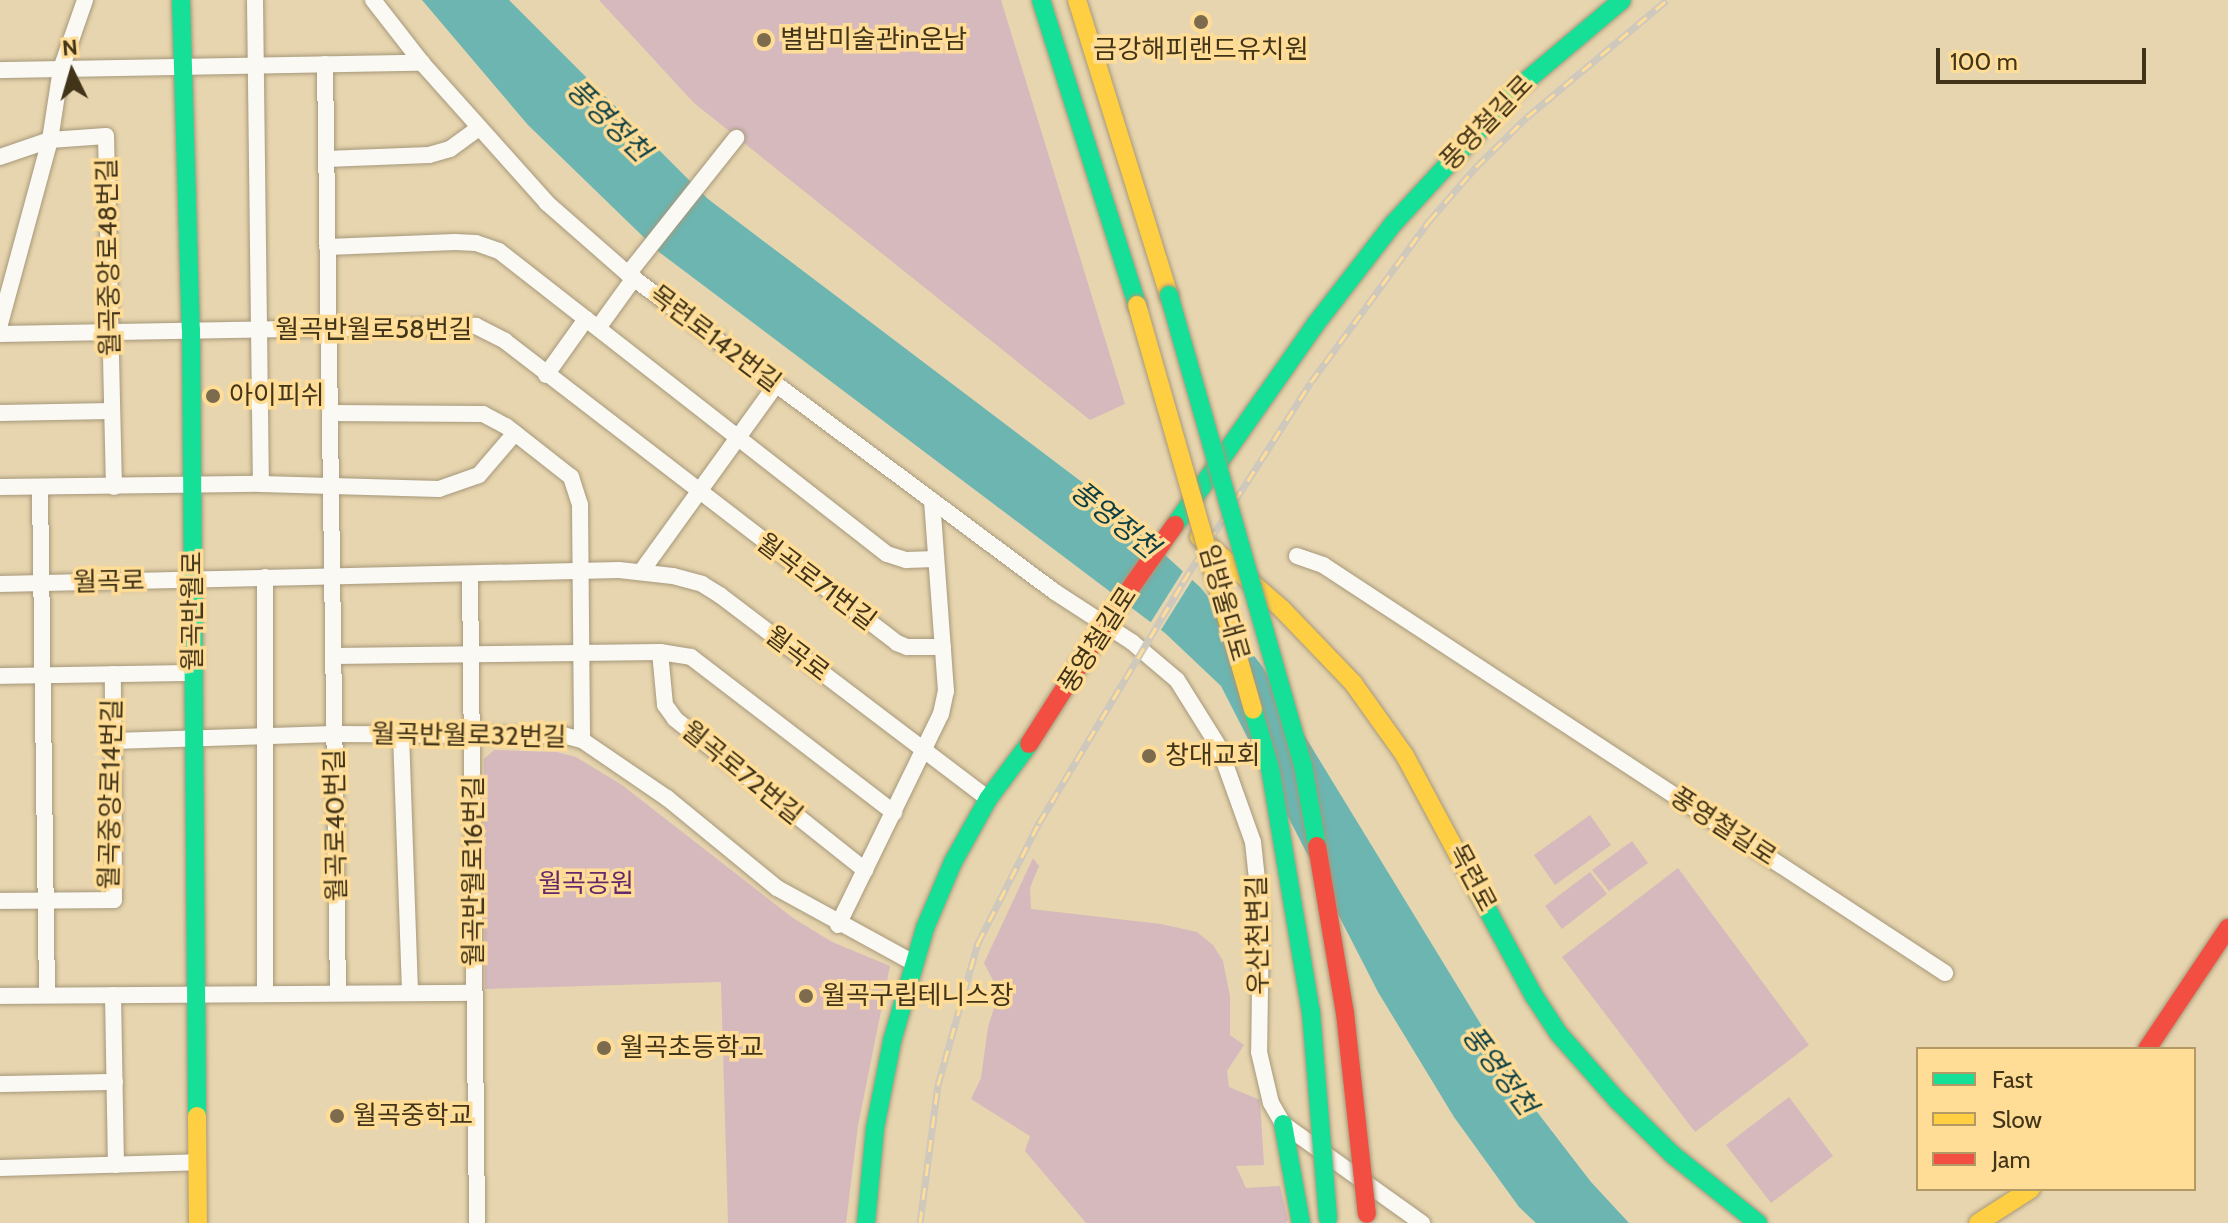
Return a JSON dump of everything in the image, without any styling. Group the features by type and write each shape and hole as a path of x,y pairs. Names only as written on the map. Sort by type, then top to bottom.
{"street":[{"path":"0,324 50,140 61,69 85,0"},
{"name":"월곡반월로","path":"181,0 191,329 198,1223"},
{"name":"월곡반월로58번길","path":"255,0 261,329"},
{"name":"목련로142번길","path":"373,0 422,63 547,203 776,385 1055,592 1108,621"},
{"name":"임방울대로","path":"1041,0 1137,305 1270,768 1311,1012 1328,1221"},
{"path":"1077,0 1169,295 1303,765 1345,1013 1367,1218"},
{"name":"풍영철길로","path":"866,1223 875,1128 892,1041 914,963 953,862 988,799 1037,734 1108,621 1188,522 1241,449 1242,432 1315,325 1393,224 1520,86 1622,0"},
{"path":"0,70 422,63"},
{"name":"월곡로40번길","path":"325,64 338,993"},
{"path":"326,159 429,155 450,149 479,128"},
{"name":"월곡중앙로48번길","path":"0,157 50,140 106,136 114,487"},
{"path":"546,375 597,327 633,271 731,144"},
{"path":"327,247 476,243 499,251 887,554 906,560 936,559"},
{"name":"월곡반월로58번길","path":"0,334 476,326 505,341 562,388"},
{"path":"261,329 261,484"},
{"path":"641,572 776,385"},
{"name":"월곡로71번길","path":"562,388 897,643 907,647 943,647"},
{"path":"0,413 111,411"},
{"path":"330,413 468,411 483,414 515,433 564,470 576,484 581,572 582,740"},
{"path":"0,487 261,484 451,487 488,467 515,433"},
{"path":"40,487 47,995"},
{"path":"838,925 941,714 946,691 932,501"},
{"name":"목련로","path":"1188,522 1282,609 1353,683 1405,756 1534,996 1559,1034 1617,1100 1673,1155 1758,1223"},
{"name":"풍영철길로","path":"1297,556 1323,565 1945,973"},
{"name":"월곡로","path":"0,584 581,572 641,572 673,576 712,590 988,799"},
{"name":"월곡반월로16번길","path":"0,996 474,993 470,574"},
{"path":"265,577 265,994"},
{"name":"우산천변길","path":"1108,621 1177,680 1219,747 1236,788 1253,842 1261,917 1262,1075 1283,1124"},
{"path":"333,656 660,652 691,657 894,813"},
{"name":"월곡로72번길","path":"660,652 665,705 675,719 865,870"},
{"path":"0,676 194,673"},
{"name":"월곡중앙로14번길","path":"0,901 114,900 113,674"},
{"name":"월곡반월로32번길","path":"113,741 266,734 563,735 582,740 667,798 777,888 838,925 914,963"},
{"path":"401,734 410,993"},
{"path":"2148,1047 2228,928"},
{"path":"474,993 477,1223"},
{"path":"113,995 116,1165"},
{"path":"0,1084 115,1082"},
{"path":"1283,1124 1415,1221"},
{"path":"1283,1124 1301,1223"},
{"path":"0,1168 198,1162"},
{"path":"1978,1223 2028,1191"}],"green space":[{"path":"599,0 1001,0 1125,404 1090,420 694,103"},
{"name":"월곡공원","path":"494,750 557,752 576,757 622,785 793,918 832,942 890,966 858,1126 846,1223 728,1223 721,982 485,989 484,759"},
{"path":"1590,815 1611,845 1555,885 1534,855"},
{"path":"1632,841 1648,863 1609,891 1592,870"},
{"path":"1033,858 1039,866 1030,888 1031,909 1161,924 1197,932 1213,945 1223,961 1230,996 1230,1035 1244,1045 1227,1071 1229,1087 1260,1100 1264,1165 1236,1166 1246,1188 1280,1186 1288,1220 1286,1223 1086,1223 1025,1151 1030,1136 971,1099 981,1078 988,1027 999,992 984,963"},
{"path":"1678,868 1809,1045 1695,1132 1562,957"},
{"path":"1590,872 1607,894 1562,929 1545,906"},
{"path":"1789,1097 1833,1156 1771,1203 1726,1145"}],"water":[{"name":"풍영정천","path":"422,0 509,0 708,199 1103,498 1201,588 1262,666 1524,1095 1591,1182 1629,1223 1536,1223 1519,1207 1454,1117 1378,992 1221,686 1165,633 659,252 528,125"}],"pier":[{"path":"1185,568 1194,577 1159,633 1149,625"}],"railway":[{"path":"920,1223 938,1085 978,943 1039,823 1183,582 1311,382 1429,221 1476,167 1527,117 1667,0"}],"traffic: fast":[{"path":"181,0 191,329 197,1116"},
{"path":"1041,0 1137,305"},
{"path":"1175,525 1315,325 1393,224 1520,86 1622,0"},
{"path":"1169,295 1303,765 1317,846"},
{"path":"1253,710 1270,768 1311,1012 1328,1218"},
{"path":"866,1223 875,1128 892,1041 925,928 953,862 988,799 1029,744"},
{"path":"1479,894 1534,996 1559,1034 1617,1100 1673,1155 1758,1223"},
{"path":"1283,1124 1301,1223"}],"traffic: slow":[{"path":"1077,0 1169,295"},
{"path":"1137,305 1253,710"},
{"path":"1199,537 1282,609 1353,683 1405,756 1479,894"},
{"path":"197,1116 198,1223"},
{"path":"1978,1223 2028,1191"}],"traffic: jam":[{"path":"1029,744 1110,617 1175,525"},
{"path":"1317,846 1345,1013 1367,1214"},
{"path":"2148,1047 2228,928"}],"place":[{"name":"금강해피랜드유치원","path":"1201,22"},
{"name":"별밤미술관in운남","path":"764,40"},
{"name":"아이피쉬","path":"213,396"},
{"name":"창대교회","path":"1149,756"},
{"name":"월곡구립테니스장","path":"806,996"},
{"name":"월곡초등학교","path":"604,1048"},
{"name":"월곡중학교","path":"337,1116"}]}
